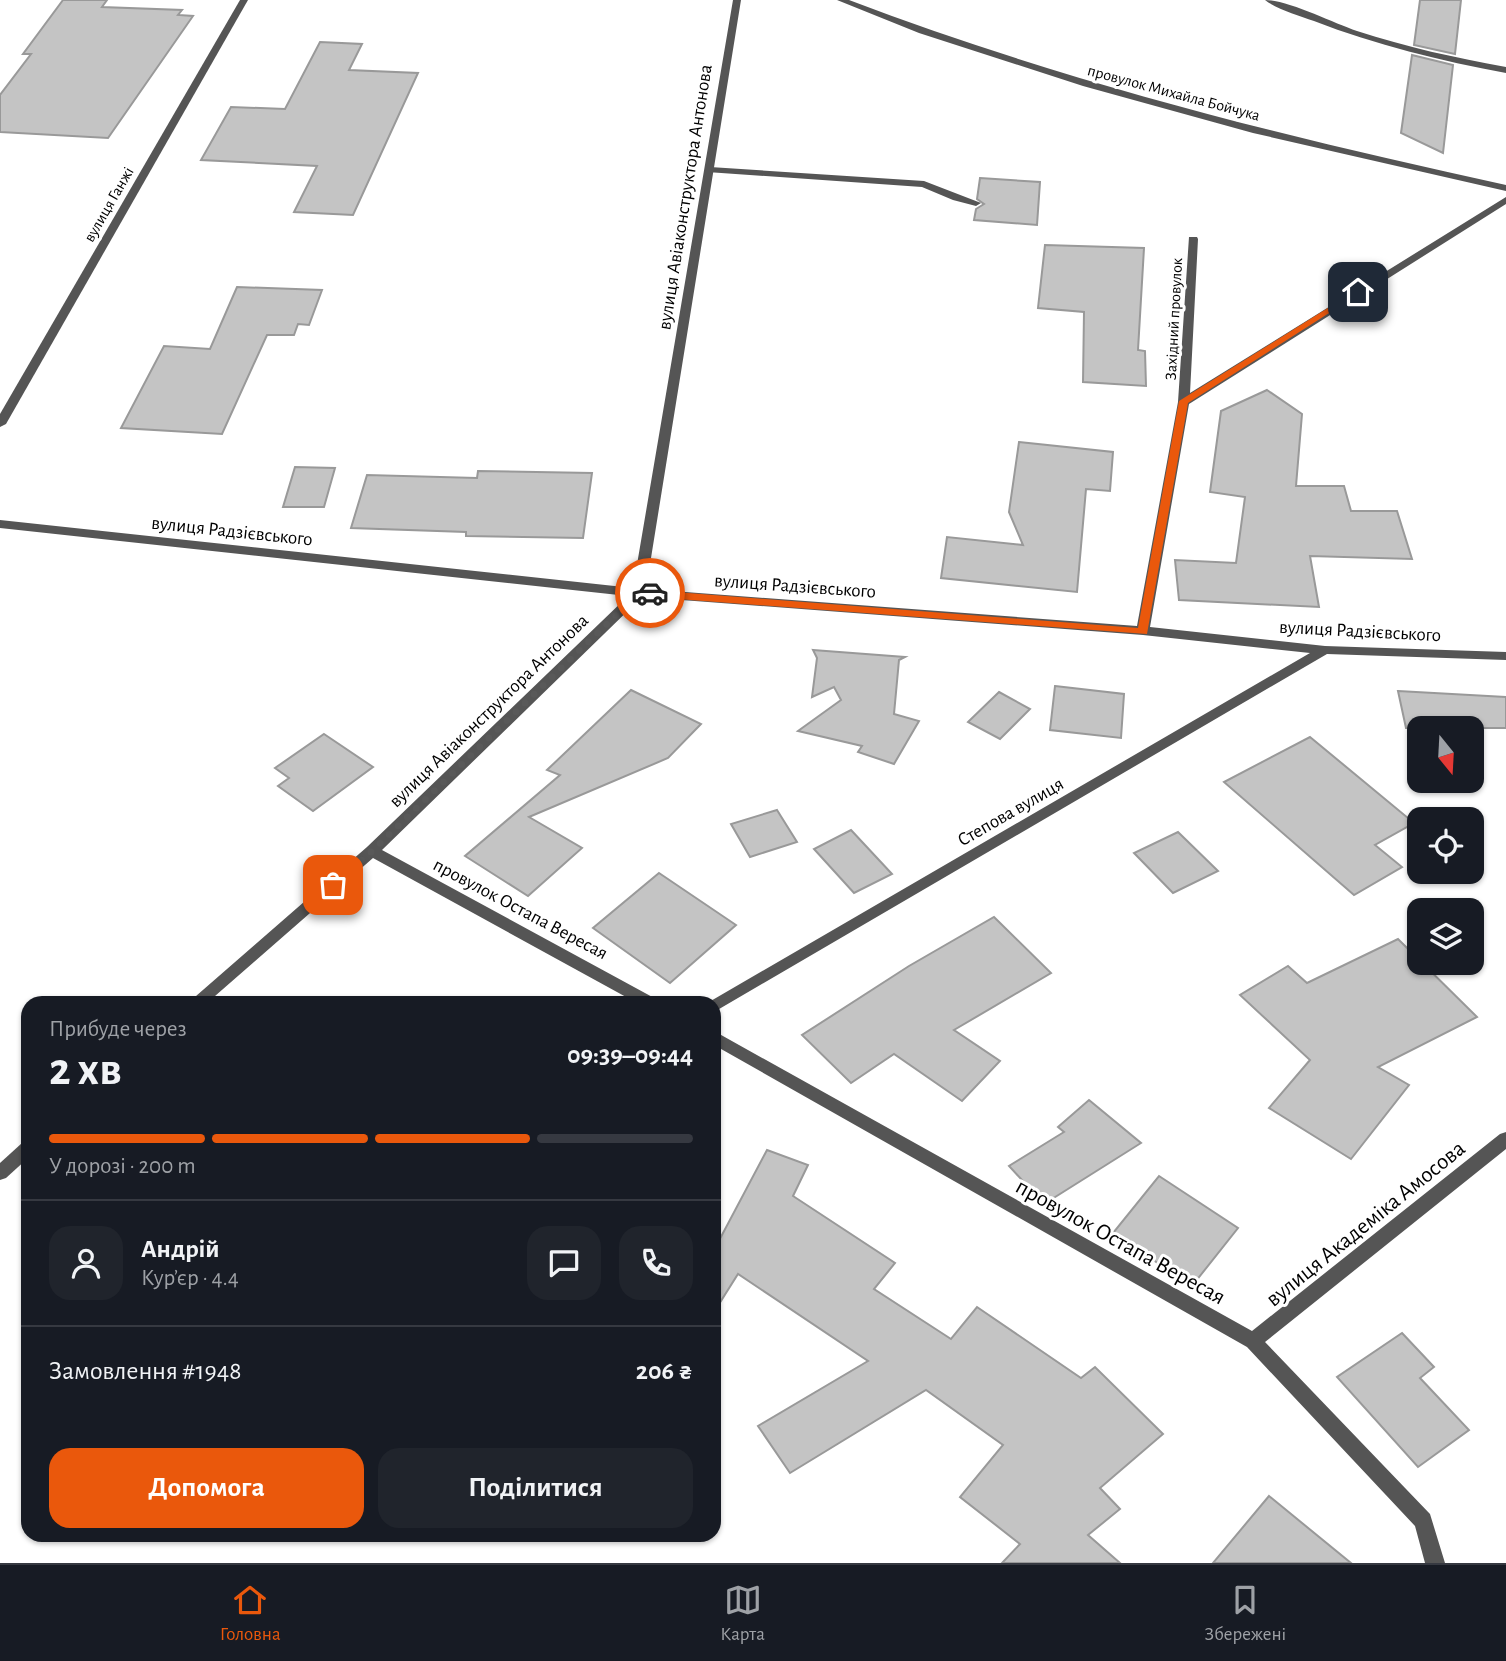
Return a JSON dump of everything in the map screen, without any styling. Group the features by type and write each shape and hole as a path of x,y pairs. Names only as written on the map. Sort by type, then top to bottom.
{"street":[{"name":"вулиця Ганжі","path":"0,424 244,0"},
{"name":"вулиця Авіаконструктора Антонова","path":"204,996 372,851 639,593 737,0"},
{"name":"провулок Михайла Бойчука","path":"841,0 1089,87 1356,156 1506,188"},
{"path":"1269,0 1320,23 1404,46 1506,69"},
{"path":"710,170 924,184 957,198 976,202"},
{"name":"Західний провулок","path":"1184,401 1506,200"},
{"name":"Західний провулок","path":"1143,631 1184,401 1193,239"},
{"name":"вулиця Радзієвського","path":"0,524 639,593 1143,631 1325,650 1506,656"},
{"name":"Степова вулиця","path":"721,1002 1325,650"},
{"name":"провулок Остапа Вересая","path":"372,851 638,996"},
{"name":"провулок Остапа Вересая","path":"721,1041 1253,1341 1423,1521 1435,1563"},
{"name":"вулиця Академіка Амосова","path":"1253,1341 1506,1139"},
{"path":"0,1173 21,1154"}],"building":[{"path":"63,0 107,0 102,7 182,10 178,15 193,16 108,138 0,132 0,95 31,54 23,54"},
{"path":"1420,0 1461,0 1455,54 1414,45"},
{"path":"320,42 362,44 349,70 418,73 353,215 294,212 317,166 201,160 231,107 285,109"},
{"path":"1412,55 1453,65 1443,153 1401,133"},
{"path":"980,178 1040,182 1037,225 974,220 976,209 984,204 977,199"},
{"path":"1045,245 1144,248 1138,350 1145,351 1146,386 1083,382 1084,312 1038,308"},
{"path":"237,287 322,290 309,325 298,324 294,335 267,335 222,434 121,428 164,346 210,349"},
{"path":"1267,390 1302,414 1296,486 1344,486 1351,511 1397,511 1412,559 1310,556 1319,607 1179,600 1175,560 1236,563 1245,497 1210,492 1221,411"},
{"path":"1019,442 1113,452 1110,491 1086,489 1077,592 941,578 947,537 1023,545 1009,512"},
{"path":"295,467 335,468 324,507 283,507"},
{"path":"478,471 592,473 583,538 466,536 466,532 351,528 367,475 477,478"},
{"path":"813,650 905,657 899,660 894,714 919,721 894,764 858,752 862,746 798,731 841,700 834,687 812,697 817,658"},
{"path":"1055,686 1124,694 1121,738 1050,730"},
{"path":"631,690 701,724 668,758 529,817 582,848 528,896 465,856 560,775 547,770"},
{"path":"1398,691 1506,697 1506,728 1484,728 1484,716 1407,716 1406,728"},
{"path":"999,692 1030,709 1000,739 968,722"},
{"path":"324,734 373,767 313,811 278,786 289,778 275,768"},
{"path":"1310,737 1407,817 1407,827 1375,845 1402,867 1354,895 1224,782"},
{"path":"777,810 797,842 750,857 731,824"},
{"path":"851,830 892,874 854,893 814,849"},
{"path":"1178,832 1218,871 1173,893 1134,853"},
{"path":"659,873 736,925 670,983 593,928"},
{"path":"994,917 1051,973 954,1030 1000,1061 962,1101 894,1054 851,1083 802,1035 909,966"},
{"path":"1398,939 1407,948 1407,975 1434,975 1477,1017 1378,1067 1409,1085 1351,1159 1269,1108 1310,1060 1240,995 1288,966 1307,983"},
{"path":"1089,1100 1141,1143 1044,1204 1009,1166 1064,1132 1058,1127"},
{"path":"767,1150 808,1165 793,1196 895,1263 874,1289 951,1339 977,1307 1081,1378 1095,1367 1163,1434 1100,1488 1120,1509 1088,1535 1120,1563 1002,1563 1020,1544 960,1497 1003,1445 926,1390 790,1473 758,1426 868,1361 738,1274 721,1301 721,1237"},
{"path":"1159,1176 1238,1228 1192,1286 1113,1233"},
{"path":"1402,1333 1434,1367 1420,1378 1469,1430 1418,1467 1337,1377"},
{"path":"1269,1496 1351,1563 1213,1563"}],"way so far":[{"path":"333,885 372,851 639,593 650,593"}],"route":[{"path":"650,593 1143,631 1184,401 1358,292"}]}
